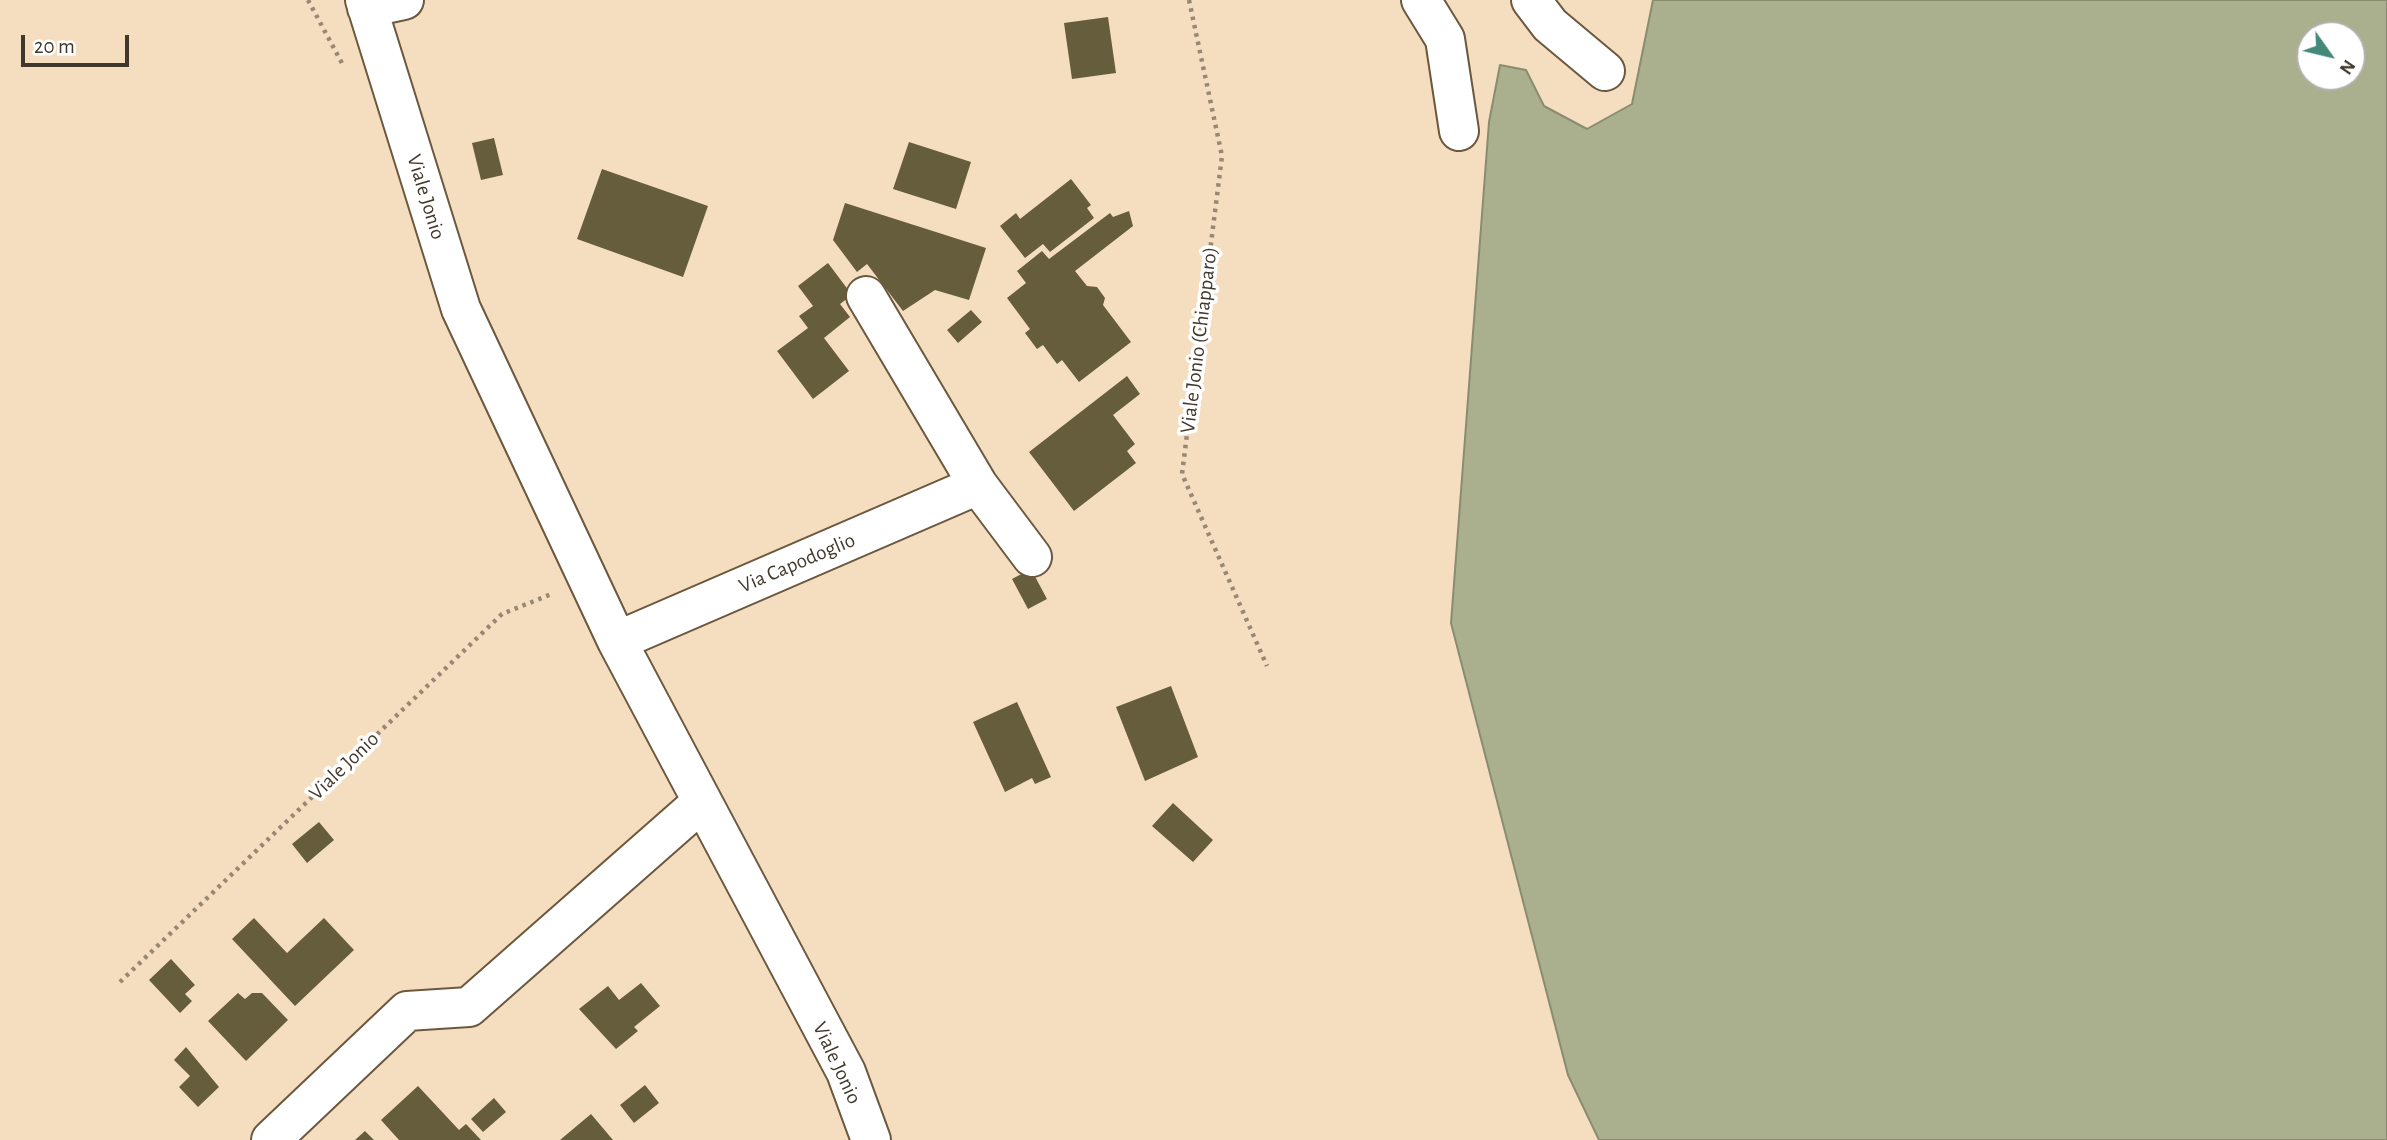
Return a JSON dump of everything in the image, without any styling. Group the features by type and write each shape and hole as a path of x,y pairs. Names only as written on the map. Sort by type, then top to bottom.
{"street":[{"path":"366,4 404,0"},
{"path":"1421,0 1445,39 1459,131"},
{"path":"1531,0 1550,25 1605,71"},
{"name":"Viale Jonio","path":"366,4 461,309 617,641 846,1072 871,1140"},
{"path":"866,296 978,485 1032,558"},
{"name":"Via Capodoglio","path":"617,641 978,485"},
{"path":"271,1140 407,1012 469,1007 702,802"}],"path":[{"name":"Viale Jonio (Chiapparo)","path":"1189,0 1222,156 1182,474 1267,666"},
{"name":"Viale Jonio","path":"120,982 502,614 588,580"}],"shaded area":[{"path":"1653,0 2387,0 2387,1140 1599,1140 1568,1075 1451,623 1489,122 1500,65 1526,70 1544,106 1587,129 1632,104"}],"building":[{"path":"1108,17 1116,73 1072,79 1064,23"},
{"path":"494,138 503,175 481,180 472,143"},
{"path":"909,142 971,162 956,209 893,189"},
{"path":"602,169 708,206 683,277 577,239"},
{"path":"1071,179 1091,205 1087,208 1094,218 1050,252 1043,244 1025,258 1000,226 1016,213 1020,219"},
{"path":"845,203 986,248 969,300 935,290 903,311 867,264 857,272 833,240"},
{"path":"1129,211 1133,226 1075,271 1087,286 1097,287 1105,298 1103,305 1131,342 1079,382 1062,360 1057,364 1043,345 1037,349 1025,333 1030,329 1007,298 1026,283 1017,271 1042,251 1049,259 1110,213 1113,217"},
{"path":"828,263 852,295 840,304 850,317 824,338 849,371 813,399 777,351 808,328 799,316 813,306 798,286"},
{"path":"971,310 982,322 958,343 947,330"},
{"path":"1127,376 1140,394 1113,415 1135,444 1127,451 1136,463 1074,511 1029,452"},
{"path":"1031,569 1047,599 1028,609 1012,579"},
{"path":"1171,686 1198,757 1145,781 1116,707"},
{"path":"1017,702 1051,777 1035,784 1032,778 1005,792 973,722"},
{"path":"1173,803 1213,840 1193,862 1152,826"},
{"path":"319,822 334,840 307,863 292,844"},
{"path":"254,918 287,953 324,918 354,950 295,1006 232,939"},
{"path":"171,959 195,985 185,994 192,1001 180,1013 149,980"},
{"path":"641,983 660,1006 634,1027 638,1031 616,1049 579,1009 608,986 619,1000"},
{"path":"238,993 245,999 252,993 262,993 288,1020 246,1061 208,1021"},
{"path":"186,1047 219,1087 198,1107 179,1087 190,1076 174,1060"},
{"path":"645,1085 659,1103 634,1123 620,1105"},
{"path":"418,1086 459,1130 466,1124 481,1140 399,1140 381,1120"},
{"path":"494,1098 506,1112 483,1132 471,1119"},
{"path":"591,1114 613,1140 560,1140"},
{"path":"365,1131 374,1140 355,1140"}]}
